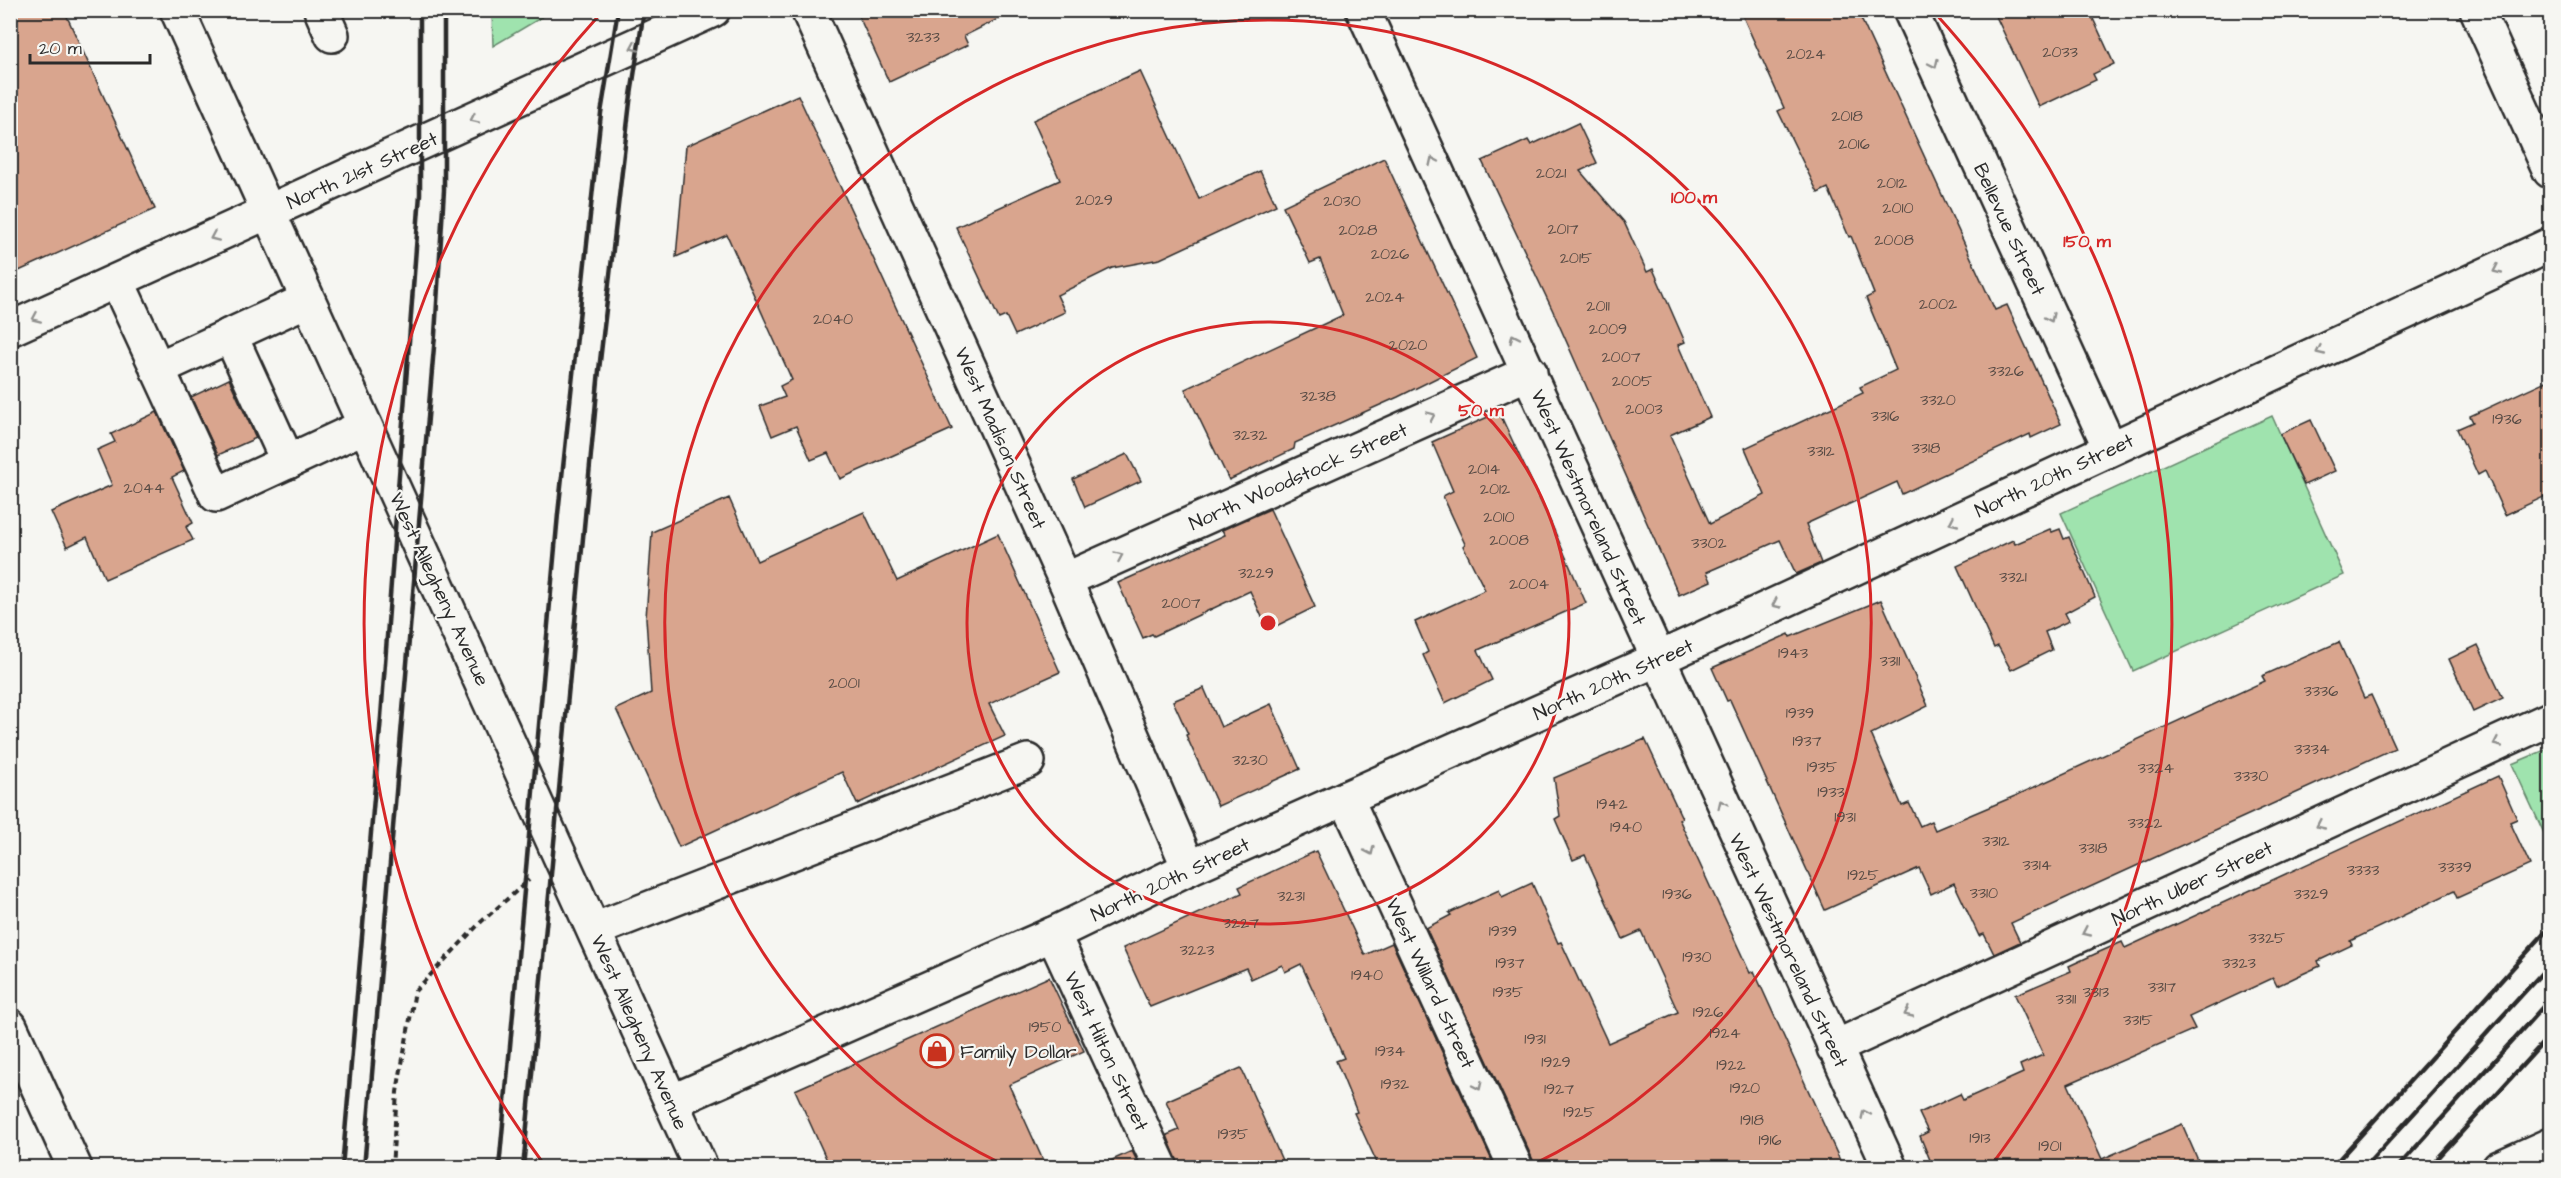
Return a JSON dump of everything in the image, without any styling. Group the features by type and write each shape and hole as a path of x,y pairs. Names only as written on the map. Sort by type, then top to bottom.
{"street":[{"name":"West Allegheny Avenue","path":"177,10 701,1167"},
{"name":"North 21st Street","path":"10,329 713,10"},
{"name":"West Madison Street","path":"808,10 1065,580 1189,868"},
{"name":"West Westmoreland Street","path":"1363,10 1530,372 1656,660 1890,1167"},
{"name":"Bellevue Street","path":"1910,10 2110,448"},
{"path":"2477,10 2550,171"},
{"name":"North 20th Street","path":"671,1102 1053,934 1189,868 1656,660 2550,245"},
{"path":"117,281 216,495 365,426"},
{"path":"157,369 307,300"},
{"path":"230,335 288,462"},
{"name":"North Woodstock Street","path":"1065,580 1530,372"},
{"name":"North Uber Street","path":"1834,1048 2550,719"},
{"path":"594,930 1028,761"},
{"name":"West Willard Street","path":"1346,798 1516,1167"},
{"name":"West Hilton Street","path":"1053,934 1161,1167"},
{"path":"10,1026 75,1167"},
{"path":"2499,1167 2550,1145"}],"path":[{"path":"392,1167 397,1092 415,991 497,908 560,855"}],"green space":[{"path":"492,10 552,10 552,11 493,46"},
{"path":"2272,416 2344,575 2133,671 2061,513"},
{"path":"2550,748 2550,846 2512,764"}],"building":[{"path":"10,10 64,10 155,209 10,275"},
{"path":"856,10 1016,10 964,36 968,45 889,82"},
{"path":"1740,10 1857,10 1995,310 2007,305 2061,424 2031,438 2030,434 1902,494 1897,482 1806,524 1821,563 1796,574 1780,540 1707,572 1711,581 1679,595 1552,309 1482,161 1528,140 1531,145 1578,123 1597,163 1580,171 1624,222 1647,272 1653,269 1685,342 1678,345 1710,417 1670,435 1710,524 1765,495 1745,448 1863,393 1860,387 1896,370 1866,298 1874,294 1851,236 1849,237 1828,188 1818,193 1778,111 1784,108"},
{"path":"1993,10 2089,10 2114,64 2093,74 2096,80 2039,107"},
{"path":"1140,71 1199,199 1260,171 1276,205 1160,259 1112,268 1057,295 1065,312 1015,335 1006,316 999,319 956,227 1060,180 1033,120"},
{"path":"798,95 952,429 840,479 828,453 811,460 796,426 772,436 760,406 785,397 780,386 792,380 727,235 676,257 686,146"},
{"path":"1384,158 1477,358 1398,397 1295,443 1294,449 1229,480 1185,389 1343,315 1320,259 1310,263 1283,206"},
{"path":"229,379 256,438 218,455 191,397"},
{"path":"2550,379 2550,494 2505,515 2485,471 2478,475 2457,429 2473,422 2470,416"},
{"path":"157,412 184,471 172,477 193,523 186,527 193,540 105,579 87,537 67,547 51,512 112,485 97,450 115,442 111,434"},
{"path":"1499,412 1586,603 1478,650 1492,680 1445,703 1423,655 1428,652 1415,622 1485,590 1463,546 1465,544 1443,496 1453,491 1432,442"},
{"path":"2311,420 2335,471 2304,485 2280,434"},
{"path":"1127,454 1141,481 1085,507 1073,479"},
{"path":"729,498 757,561 864,512 897,581 998,534 1060,672 989,704 1005,736 857,804 842,772 679,847 616,709 651,693 646,618 652,532"},
{"path":"1270,509 1315,607 1268,630 1250,591 1154,636 1152,634 1143,638 1118,583 1225,535 1222,530"},
{"path":"2050,529 2052,532 2060,529 2064,539 2069,537 2095,597 2065,613 2069,621 2045,632 2052,650 2011,670 1998,646 1994,648 1957,566 2013,540 2015,544"},
{"path":"1881,600 1928,706 1871,734 1902,806 1909,803 1920,826 1931,821 1935,830 2015,796 2265,681 2262,676 2339,642 2364,698 2371,695 2395,748 2011,923 2020,942 1994,954 1984,934 1979,936 1954,883 1931,894 1919,868 1825,910 1730,700 1727,701 1712,668 1789,634 1790,637"},
{"path":"2478,645 2503,698 2473,712 2449,659"},
{"path":"1204,688 1221,727 1271,704 1300,769 1218,806 1173,701"},
{"path":"1645,739 1750,973 1754,971 1843,1167 1534,1167 1533,1160 1426,928 1451,915 1449,913 1499,890 1502,897 1532,883 1558,943 1561,942 1608,1043 1678,1012 1641,931 1623,939 1585,855 1573,860 1555,819 1560,816 1554,778"},
{"path":"2498,776 2517,819 2510,822 2530,865 2457,898 2454,891 2350,941 2352,945 2318,961 2320,966 2277,986 2273,978 2189,1017 2195,1029 2068,1084 2102,1159 2182,1124 2201,1167 1933,1167 1920,1136 1928,1132 1919,1113 1960,1094 1963,1100 2023,1073 2020,1065 2043,1055 2015,995 2071,971 2069,966 2095,954 2122,942 2125,948"},
{"path":"1316,851 1365,955 1392,943 1495,1167 1379,1167 1354,1113 1357,1112 1336,1061 1344,1058 1301,964 1285,972 1282,965 1251,979 1246,968 1150,1007 1123,948 1242,893 1239,887"},
{"name":"Family Dollar","path":"1049,977 1084,1051 1009,1085 1046,1167 830,1167 795,1090"},
{"path":"1241,1068 1285,1167 1179,1167 1167,1135 1179,1130 1166,1101"},
{"path":"1132,1151 1140,1167 1097,1167"}],"railway":[{"path":"342,1168 381,717 420,194 420,10"},
{"path":"364,1168 435,335 444,190 444,10"},
{"path":"499,1168 558,514 601,113 618,10"},
{"path":"523,1168 599,370 630,102 644,10"},
{"path":"2331,1168 2550,927"},
{"path":"2364,1168 2550,964"},
{"path":"2397,1168 2550,999"},
{"path":"2429,1168 2550,1035"}],"place":[{"name":"Family Dollar","path":"937,1051"}]}
